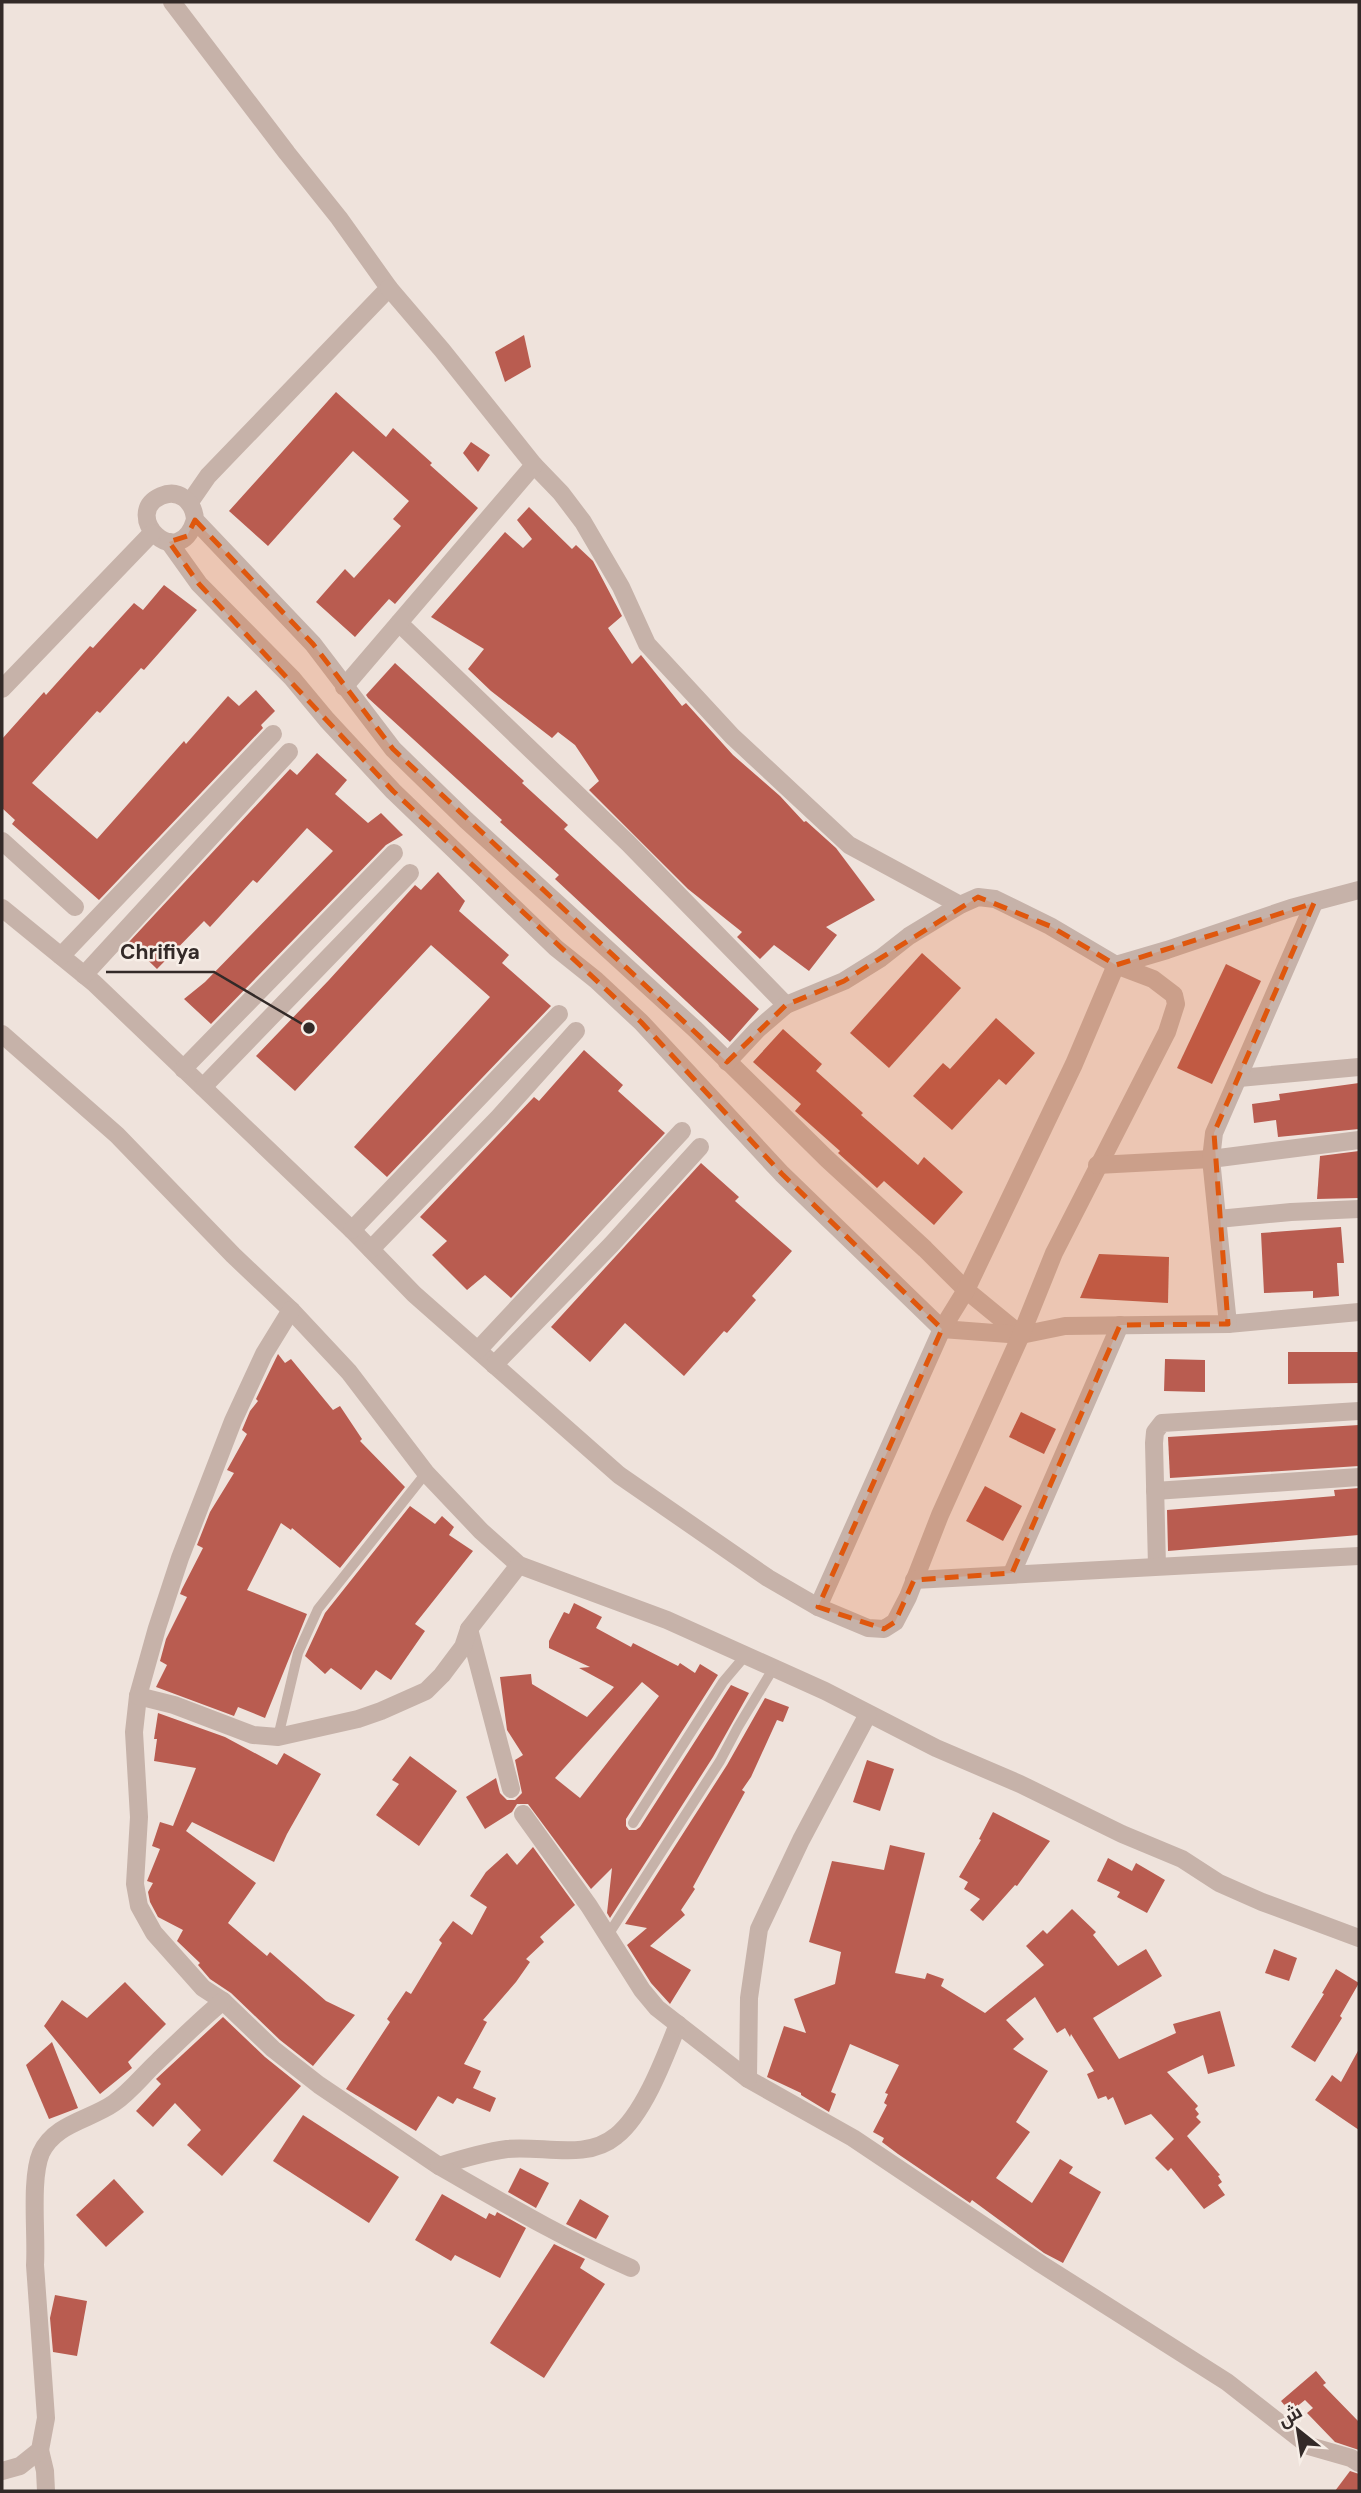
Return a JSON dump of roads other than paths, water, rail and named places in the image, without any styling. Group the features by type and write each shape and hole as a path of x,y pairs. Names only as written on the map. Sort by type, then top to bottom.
{"street":[{"path":"172,2 389,288 583,522 621,587 647,644 732,736 849,845 960,905"},
{"path":"190,502 208,476 389,288"},
{"path":"344,687 534,465"},
{"path":"169,542 187,536 195,520 190,502 173,494 155,499 147,516 148,525 152,533 169,542 207,593 292,678 393,791 556,948 596,980 641,1022 782,1174 942,1329 1021,1335 1065,1326 1227,1324 1359,1312"},
{"path":"195,520 313,644 393,750 695,1029 966,1290 1021,1335"},
{"path":"2,689 152,533"},
{"path":"398,623 628,843 786,1005"},
{"path":"61,956 273,734"},
{"path":"84,975 289,752"},
{"path":"188,822 209,840"},
{"path":"2,841 75,907"},
{"path":"183,1069 394,853"},
{"path":"203,1087 410,873"},
{"path":"1116,965 1291,908 1359,890"},
{"path":"2,908 84,975 372,1249 414,1294 619,1475 768,1578 818,1607 868,1628 884,1629 895,1622 950,1490 1021,1335 1054,1253 1167,1032 1177,1004 1174,995 1153,979 1116,965 1050,926 995,899 978,897 909,936 860,971 819,993 786,1005 757,1030 727,1062"},
{"path":"1227,1324 1211,1159 1214,1133 1314,902"},
{"path":"304,944 324,963"},
{"path":"818,1607 942,1329 966,1290 1074,1064 1116,965"},
{"path":"352,1230 559,1014"},
{"path":"372,1249 499,1117 576,1031"},
{"path":"2,1034 117,1135 233,1255 291,1310 349,1372 426,1473 481,1531 519,1565 667,1620 825,1691 936,1748 1182,1860 1219,1883 1359,1938"},
{"path":"1239,1078 1359,1067"},
{"path":"479,1098 499,1117"},
{"path":"478,1350 682,1131"},
{"path":"1097,1165 1211,1159 1359,1140"},
{"path":"494,1365 611,1245 700,1147"},
{"path":"1218,1219 1359,1209"},
{"path":"593,1228 611,1245"},
{"path":"291,1310 264,1354 233,1421 180,1558 138,1696 134,1732 139,1818 135,1884 139,1906 154,1933 203,1988 223,2001 273,2049 319,2085 439,2166 539,2223 631,2268"},
{"path":"1013,1573 1120,1325"},
{"path":"1157,1566 1155,1432 1162,1423 1359,1411"},
{"path":"1155,1491 1359,1477"},
{"path":"914,1580 1359,1556"},
{"path":"138,1696 174,1705 253,1735 278,1737 358,1719 426,1691 463,1647 469,1629 519,1565"},
{"path":"469,1629 511,1789"},
{"path":"748,2079 749,1998 760,1929 800,1840 868,1714"},
{"path":"523,1814 608,1935 642,1990 657,2008 748,2079 853,2138 1041,2264 1227,2382 1309,2446 1352,2458 1359,2463"},
{"path":"46,2491 40,2450 46,2418 34,2218 41,2154 51,2139 65,2127 111,2105 131,2090 223,2001"},
{"path":"439,2166 508,2149 574,2151 597,2146 616,2137 631,2120 651,2085 678,2024"},
{"path":"2,2471 20,2466 40,2450"}],"lane":[{"path":"278,1737 290,1681 318,1609 426,1473"},
{"path":"633,1823 723,1682 744,1656"},
{"path":"608,1935 720,1761 737,1727 774,1669"}],"place":[{"name":"Chrifiya","path":"309,1028"}]}
